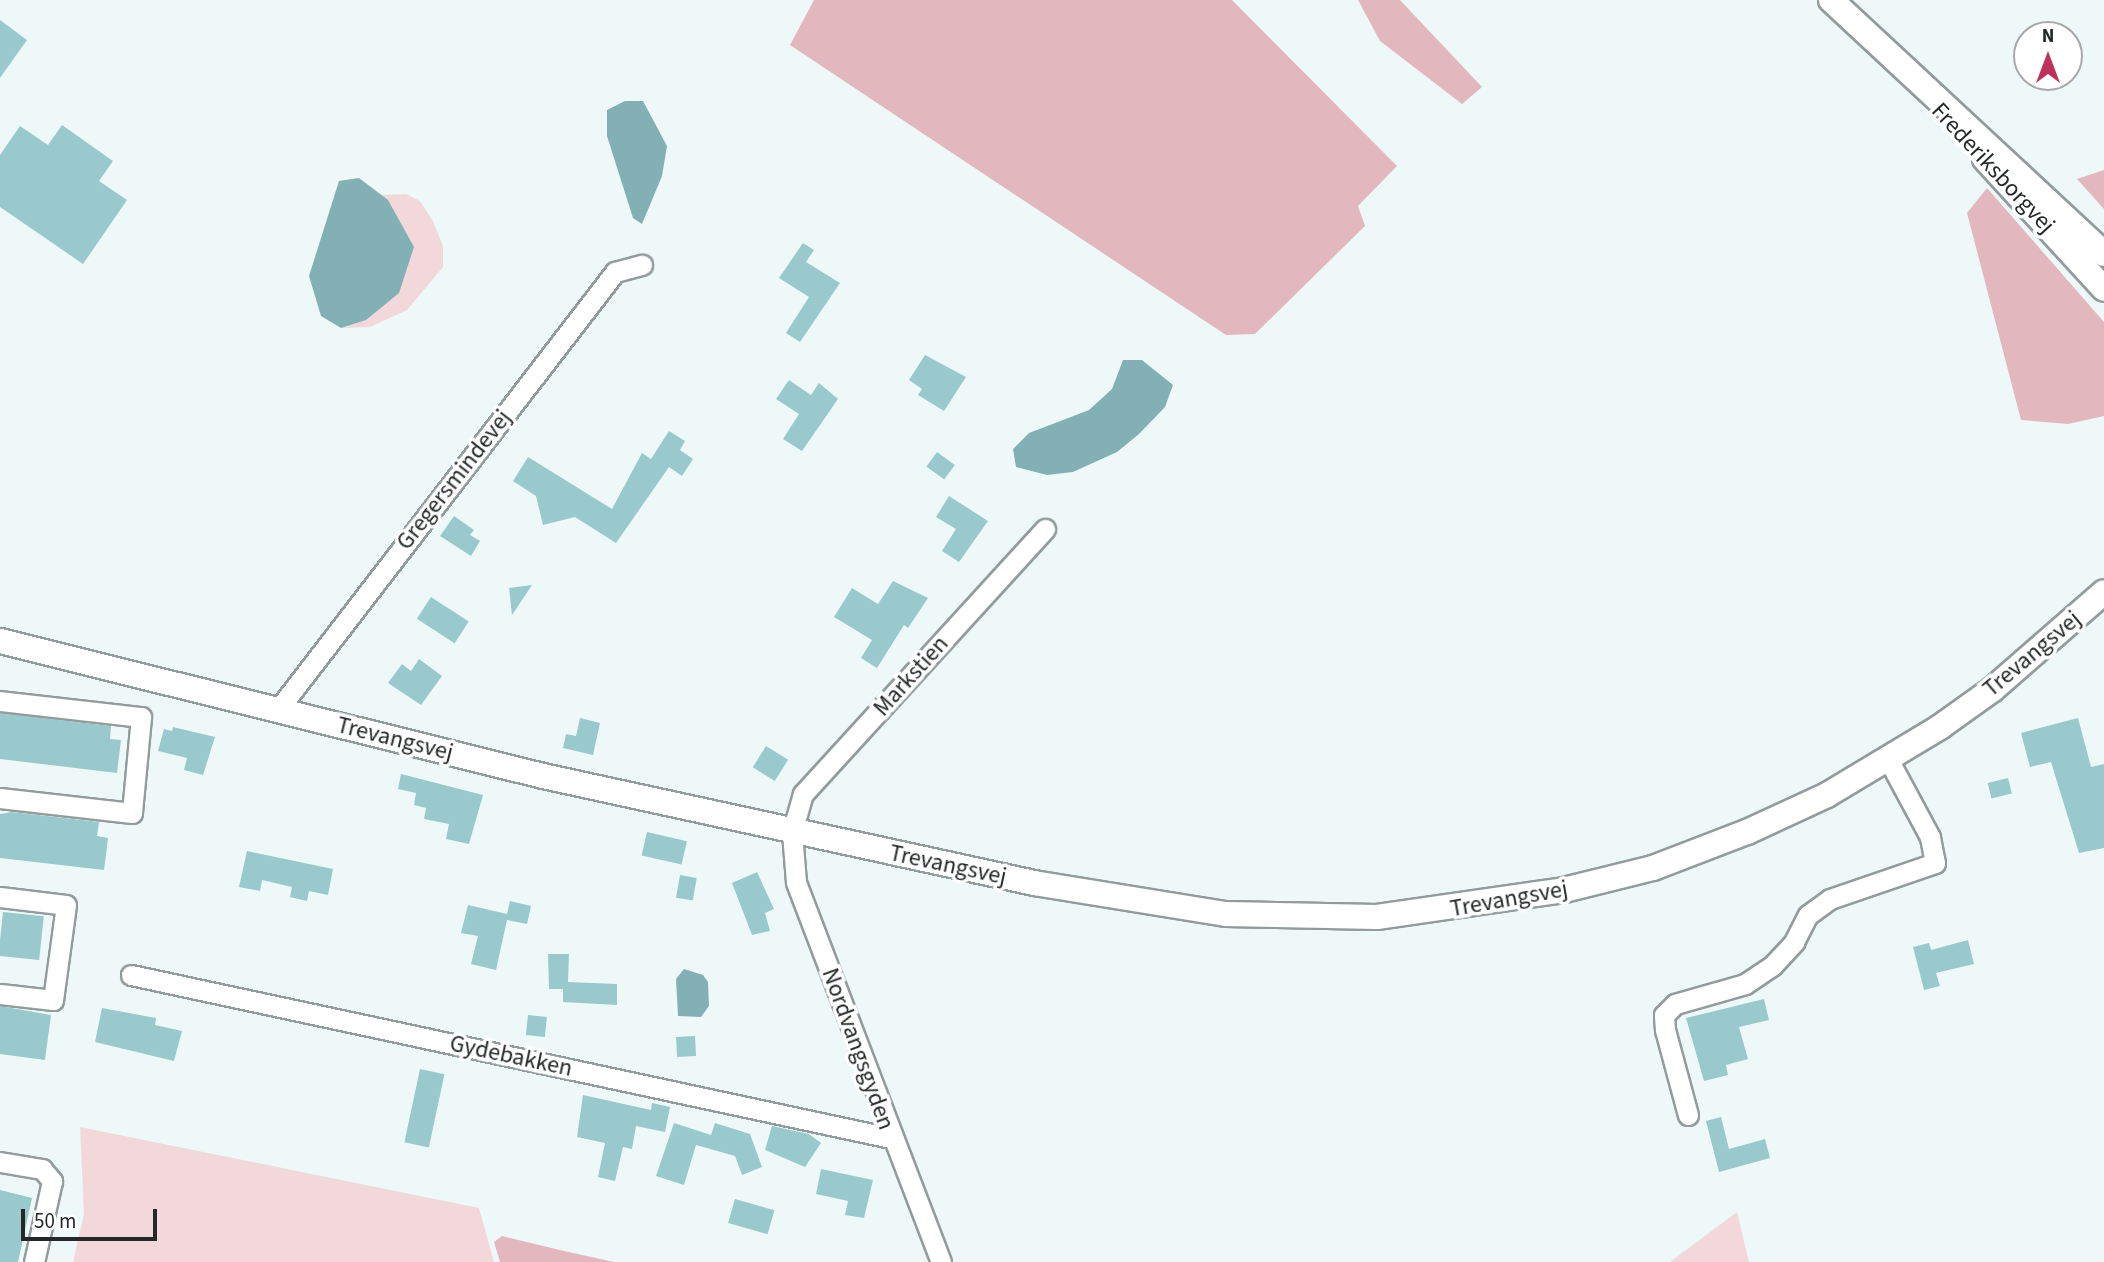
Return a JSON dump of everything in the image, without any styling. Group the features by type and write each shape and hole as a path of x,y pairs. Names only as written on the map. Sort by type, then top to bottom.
{"street":[{"name":"Frederiksborgvej","path":"1831,0 2104,254"},
{"name":"Frederiksborgvej","path":"1882,48 2104,289"},
{"name":"Gregersmindevej","path":"277,710 615,272 642,265"},
{"name":"Markstien","path":"792,832 803,794 1045,529"},
{"name":"Trevangsvej","path":"0,641 277,710 792,832 1147,905 1226,914 1377,917 1471,907 1653,868 1747,832 1889,761 1993,689 2104,592"},
{"path":"0,701 141,717 132,813 0,798"},
{"path":"1688,1115 1664,1016 1675,1004 1745,984 1772,966 1794,942 1808,915 1830,899 1931,868 1936,855 1930,837 1889,761"},
{"name":"Nordvangsgyden","path":"792,832 796,882 940,1262"},
{"path":"0,897 66,905 53,1000 0,994"},
{"name":"Gydebakken","path":"131,975 891,1138"},
{"path":"0,1161 42,1169 52,1181 34,1262"}],"shaded area":[{"path":"814,0 1232,0 1397,166 1358,206 1365,226 1255,334 1226,335 790,45"},
{"path":"1358,0 1400,0 1482,87 1462,104 1380,41"},
{"path":"2104,170 2104,209 2077,179"},
{"path":"1987,188 2104,322 2104,416 2068,424 2021,420 1967,213"},
{"path":"406,194 420,201 433,221 443,246 443,267 407,310 370,327 341,328 366,320 414,248 382,195"},
{"path":"80,1127 479,1208 494,1262 73,1262 84,1214"},
{"path":"1737,1212 1749,1262 1670,1262"},
{"path":"502,1236 614,1262 500,1262 494,1242"}],"water":[{"path":"625,101 643,101 667,146 662,176 642,224 633,218 607,136 607,110"},
{"path":"359,178 388,200 414,247 399,293 366,320 341,328 321,316 309,276 339,181"},
{"path":"1123,360 1142,360 1173,385 1165,407 1139,434 1117,452 1073,472 1047,475 1016,467 1013,449 1029,433 1089,410 1112,389"},
{"path":"684,969 703,975 708,982 709,1006 701,1017 678,1016 676,979"}],"building":[{"path":"0,20 27,40 0,78"},
{"path":"62,125 113,161 99,181 127,200 83,264 0,207 0,155 20,126 48,145"},
{"path":"803,243 814,250 806,262 840,283 800,342 786,333 809,297 779,278"},
{"path":"925,355 966,377 944,411 918,395 922,389 909,380"},
{"path":"789,380 811,395 819,383 838,399 802,451 783,439 799,414 776,399"},
{"path":"669,431 685,441 680,450 693,459 682,476 669,467 616,543 575,517 543,525 536,496 513,481 528,457 612,509 642,453 651,459"},
{"path":"937,452 955,465 944,479 926,467"},
{"path":"949,496 988,521 959,562 942,551 956,529 936,517"},
{"path":"454,516 474,530 470,535 480,541 471,556 440,536"},
{"path":"893,581 928,598 908,628 904,625 877,668 861,658 872,640 834,617 852,588 878,604"},
{"path":"532,585 512,615 509,588"},
{"path":"431,597 469,622 455,643 417,619"},
{"path":"419,659 442,676 421,705 388,683 402,664 411,671"},
{"path":"0,713 111,726 110,739 121,740 117,773 0,759"},
{"path":"580,718 600,723 593,755 563,748 566,734 576,736"},
{"path":"2078,718 2091,767 2104,764 2104,848 2079,853 2051,762 2030,767 2021,733"},
{"path":"173,727 215,737 203,775 184,770 187,758 158,751 164,729 172,731"},
{"path":"766,746 788,760 775,781 753,767"},
{"path":"401,774 483,795 469,844 446,839 449,824 424,819 426,808 414,805 416,793 398,789"},
{"path":"2008,778 2012,794 1991,799 1988,783"},
{"path":"12,812 99,822 97,836 108,838 104,870 0,858 0,814"},
{"path":"647,832 687,841 682,865 642,855"},
{"path":"247,851 333,869 328,895 309,891 307,901 290,897 292,887 262,880 260,891 239,887"},
{"path":"757,872 774,909 765,913 770,931 752,935 732,883"},
{"path":"680,875 697,878 693,901 676,898"},
{"path":"510,901 531,906 527,924 507,920 496,970 471,964 478,936 461,933 468,905 507,914"},
{"path":"3,912 44,916 39,960 0,956"},
{"path":"1968,940 1974,964 1936,973 1940,986 1924,990 1913,947 1929,943 1931,950"},
{"path":"548,954 569,954 568,982 617,984 617,1005 563,1002 563,989 549,989"},
{"path":"1764,999 1769,1020 1739,1027 1748,1059 1726,1065 1728,1075 1704,1081 1686,1018"},
{"path":"0,1006 51,1015 45,1060 0,1054"},
{"path":"102,1008 156,1018 155,1025 182,1031 174,1061 95,1042"},
{"path":"528,1015 547,1017 545,1037 526,1035"},
{"path":"695,1036 696,1056 677,1057 676,1037"},
{"path":"420,1069 444,1074 429,1148 404,1142"},
{"path":"583,1095 651,1110 652,1103 670,1107 665,1132 636,1126 632,1149 623,1147 615,1181 598,1177 605,1143 577,1137"},
{"path":"1721,1117 1729,1149 1765,1139 1770,1158 1719,1172 1706,1121"},
{"path":"674,1123 711,1135 715,1123 750,1134 762,1167 742,1175 735,1156 696,1145 684,1185 656,1176"},
{"path":"772,1126 809,1134 821,1143 805,1167 765,1150"},
{"path":"821,1169 873,1180 864,1218 845,1215 848,1201 816,1194"},
{"path":"0,1190 32,1198 18,1262 0,1262"},
{"path":"735,1199 774,1210 768,1234 728,1223"}]}
